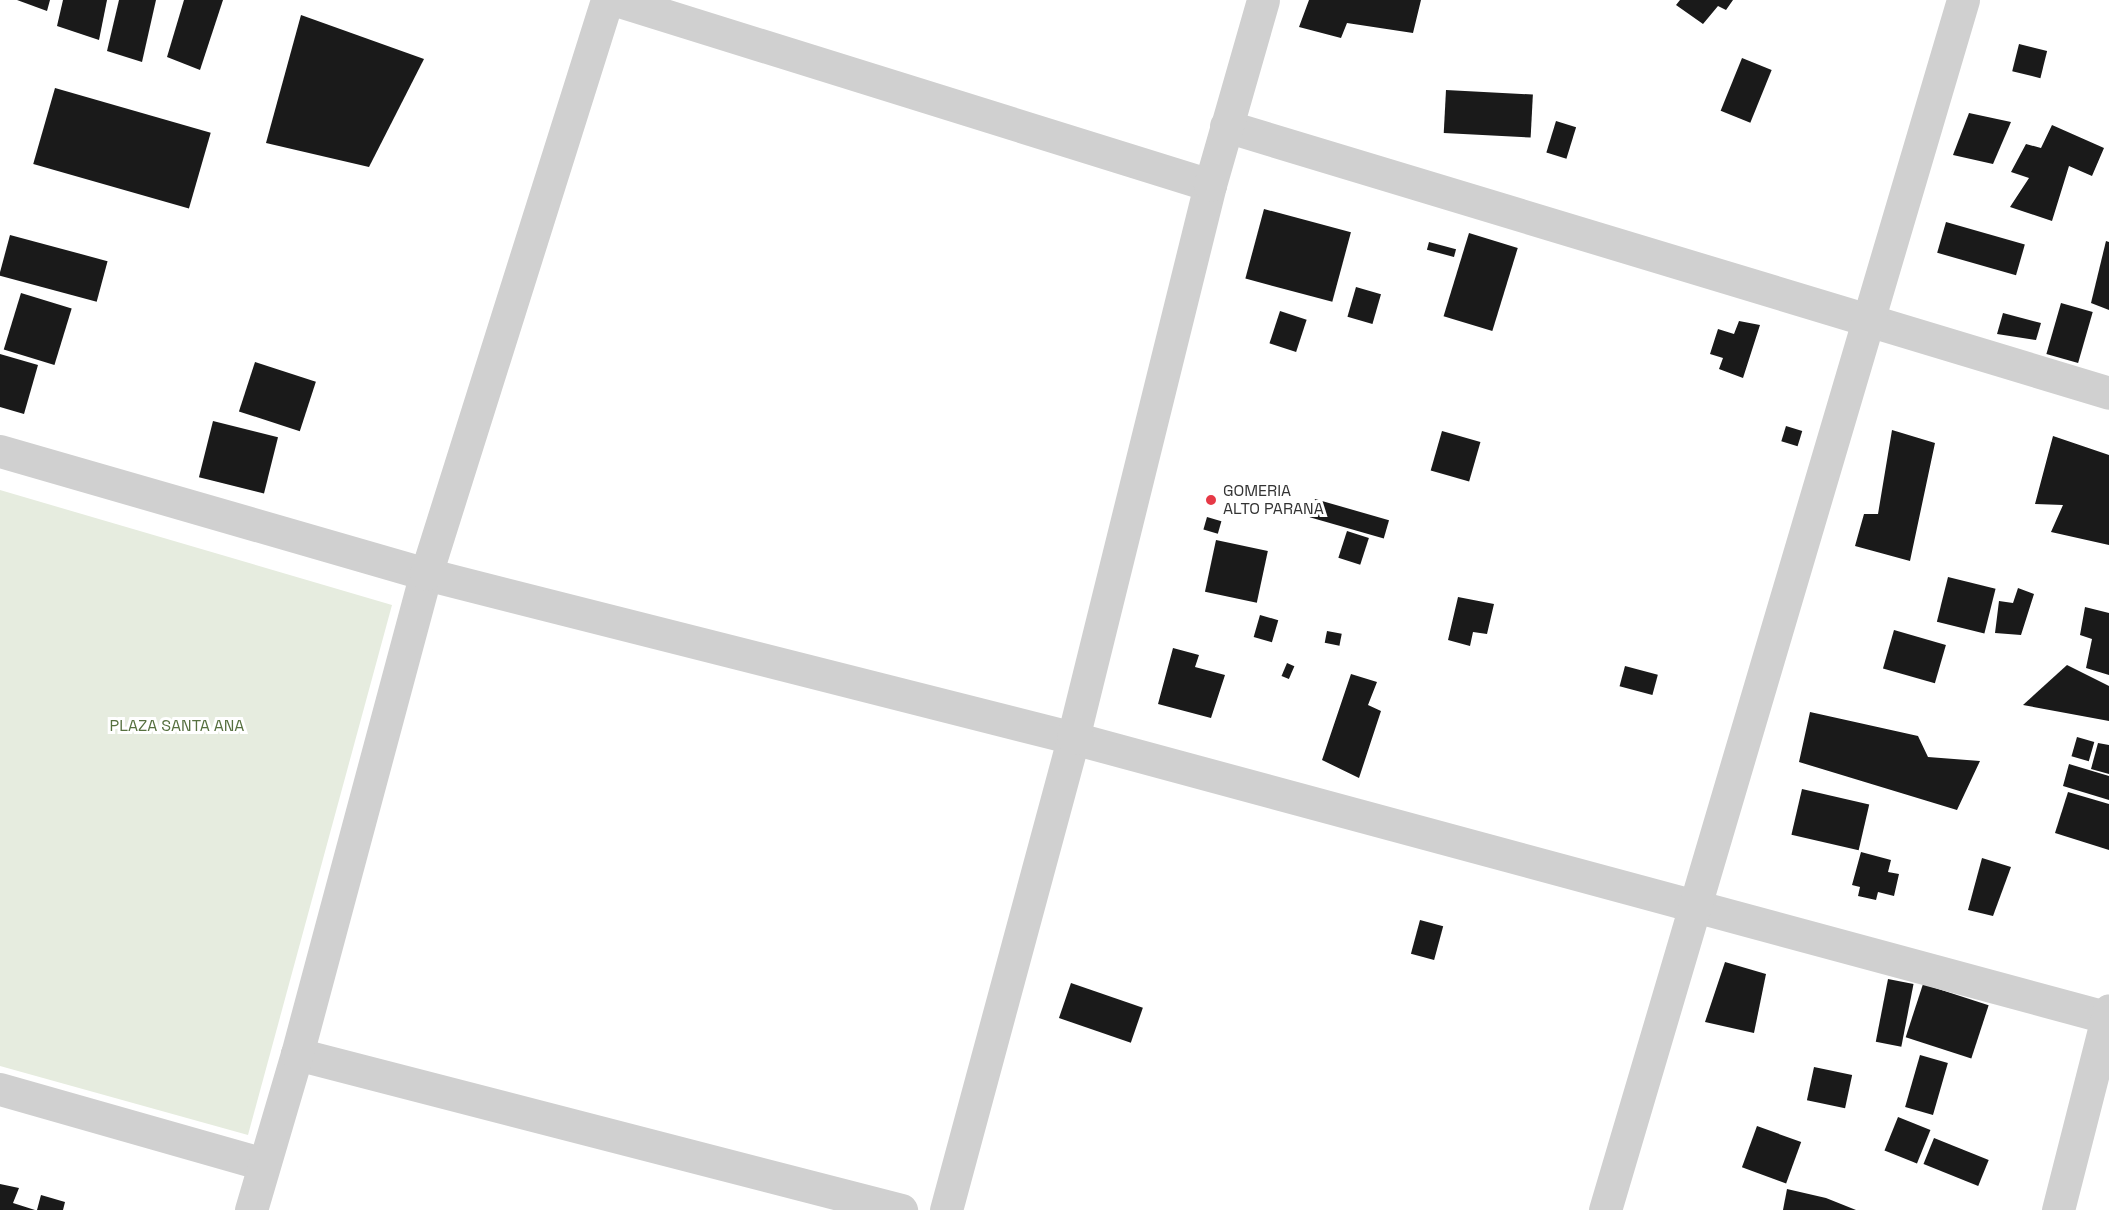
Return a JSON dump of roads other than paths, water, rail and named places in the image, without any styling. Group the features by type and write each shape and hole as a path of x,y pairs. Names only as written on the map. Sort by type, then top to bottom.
{"street":[{"path":"251,1210 297,1054 426,574 607,0"},
{"path":"616,0 1210,185"},
{"path":"946,1210 1072,738 1210,185 1263,0"},
{"path":"1605,1210 1963,0"},
{"path":"1226,126 2109,393"},
{"path":"0,451 426,574 1072,738 2108,1015 2058,1210"},
{"path":"297,1054 901,1210"},
{"path":"0,1089 264,1164"}],"place":[{"name":"GOMERIA ALTO PARANA","path":"1211,500"}],"park label":[{"name":"PLAZA SANTA ANA","path":"177,726"}]}
